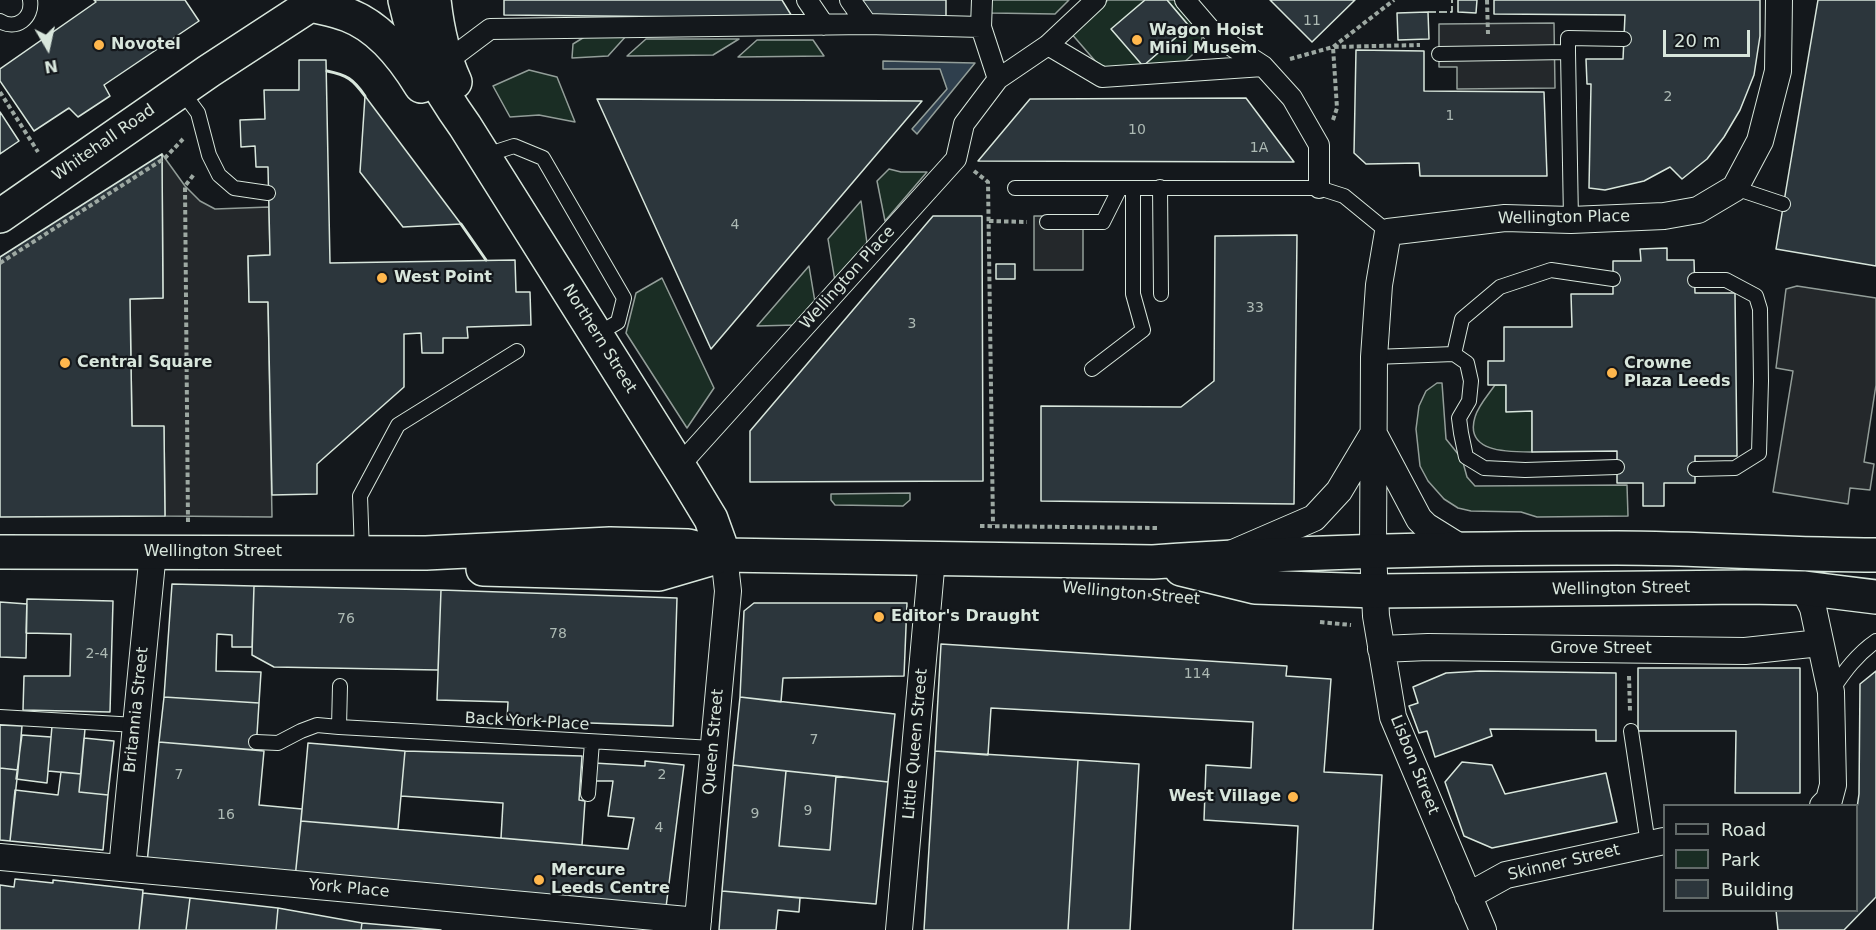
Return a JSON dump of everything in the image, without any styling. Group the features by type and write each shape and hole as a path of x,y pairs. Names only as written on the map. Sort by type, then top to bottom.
{"street":[{"name":"Northern Street","path":"405,0 414,36 442,94 465,126 679,466 711,519 724,555"},
{"name":"Northern Street","path":"434,0 446,62 465,105 465,126"},
{"path":"807,0 824,25"},
{"path":"850,0 867,24"},
{"path":"982,0 981,27 998,79"},
{"name":"Wellington Place","path":"679,466 956,159 964,124 998,79 1048,45 1096,0"},
{"path":"1185,0 1215,36 1263,66 1292,98 1319,145 1319,188"},
{"path":"1735,188 1760,141 1778,71 1779,0"},
{"path":"306,8 349,15 370,27 386,40 407,64 430,102 447,119 465,126"},
{"name":"Whitehall Road","path":"0,216 181,90 306,8"},
{"path":"446,62 490,29 867,24 981,27"},
{"path":"1048,45 1102,77 1263,66"},
{"name":"Wellington Place","path":"1388,232 1505,218 1571,220 1664,216 1698,210 1735,188"},
{"path":"1375,591 1373,551 1374,357 1378,285 1388,232"},
{"path":"1374,434 1419,519 1426,526 1463,549"},
{"path":"1223,557 1314,518 1339,491 1374,434"},
{"name":"Wellington Street","path":"0,552 426,553 610,544 688,546 724,555 1153,562 1223,557 1463,549 1619,548 1876,555"},
{"name":"Britannia Street","path":"122,868 153,552"},
{"name":"Queen Street","path":"697,925 728,591 724,555"},
{"name":"Little Queen Street","path":"899,930 932,558"},
{"name":"Wellington Street","path":"1153,562 1255,587 1314,590 1745,587 1803,588 1876,597"},
{"path":"1803,588 1813,608 1831,692 1833,785 1829,800 1825,804"},
{"name":"Lisbon Street","path":"1375,591 1376,616 1393,717 1483,930"},
{"name":"Grove Street","path":"1381,649 1428,647 1628,648 1745,651 1820,643"},
{"name":"Skinner Street","path":"1468,896 1506,875 1657,843"},
{"name":"York Place","path":"0,857 697,925"}],"lane":[{"path":"0,21 10,25 22,22 30,12 30,0"},
{"path":"1571,220 1568,38 1624,39"},
{"path":"1439,54 1568,52"},
{"path":"181,90 198,113 209,154 219,175 234,188 268,193"},
{"path":"483,156 514,146 543,158 624,298 618,322 596,335"},
{"path":"1160,187 1161,294"},
{"path":"1015,188 1319,188 1344,196 1388,232"},
{"path":"1047,222 1103,222 1126,188"},
{"path":"1092,369 1143,330 1132,294 1126,188"},
{"path":"1735,188 1784,204"},
{"path":"1454,354 1462,319 1500,286 1551,270 1613,279"},
{"path":"1695,280 1726,280 1756,296 1760,309 1761,381 1759,453 1735,468 1695,469"},
{"path":"362,552 360,496 398,425 517,351"},
{"path":"1374,357 1454,354 1467,363 1471,381 1469,401 1460,418 1461,433 1466,457 1484,468 1525,470 1617,467"},
{"path":"1831,692 1846,669 1865,648 1876,641"},
{"path":"339,727 340,686"},
{"path":"0,717 136,725"},
{"name":"Back York Place","path":"256,742 278,743 317,725 713,748"},
{"path":"1630,731 1657,843"},
{"path":"588,794 592,742"}],"path":[{"path":"1333,47 1394,0"},
{"path":"1487,0 1488,53"},
{"path":"1263,66 1333,47 1439,45 1439,54"},
{"path":"1319,145 1325,141 1337,108 1333,47"},
{"path":"0,92 55,177"},
{"path":"188,531 185,186 209,154"},
{"path":"956,159 988,182 993,559"},
{"path":"0,264 161,161"},
{"path":"989,221 1047,222"},
{"name":"Wellington Street","path":"1148,595 1171,597"},
{"path":"1628,648 1630,731"}],"green space":[{"path":"991,0 1069,0 1055,14 991,13"},
{"path":"1108,0 1145,0 1143,66 1189,26 1167,0 1174,0 1202,31 1202,46 1180,66 1103,70 1070,32"},
{"path":"627,35 608,56 572,58 573,44 586,36"},
{"path":"646,39 739,39 713,55 627,56"},
{"path":"757,40 813,40 824,56 738,57"},
{"path":"529,70 557,77 575,122 539,115 510,117 493,86"},
{"path":"889,169 901,172 927,172 885,221 877,181"},
{"path":"861,201 867,243 835,281 828,239"},
{"path":"809,266 815,302 796,325 757,326"},
{"path":"662,278 714,388 687,428 626,333 636,293"},
{"path":"1437,383 1442,383 1446,439 1462,459 1467,477 1475,486 1627,485 1628,516 1537,517 1521,512 1471,511 1458,508 1444,499 1428,481 1420,466 1416,429 1419,406 1426,391"},
{"path":"1495,385 1506,385 1506,411 1532,411 1532,452 1512,452 1491,448 1476,438 1473,429 1476,413"},
{"path":"910,493 910,500 903,506 835,505 831,500 831,494"}],"shaded area":[{"path":"1554,23 1555,88 1457,89 1457,67 1439,67 1439,24"},
{"path":"162,154 185,186 200,201 215,209 269,207 270,255 248,256 249,302 268,302 272,517 165,516 164,427 132,426 130,299 163,298"},
{"path":"1034,216 1083,216 1083,270 1034,270"},
{"path":"1797,286 1876,298 1876,385 1864,462 1874,464 1870,490 1850,488 1848,504 1773,492 1793,371 1776,368 1786,289"}],"water":[{"path":"883,61 975,63 917,134 912,129 947,89 940,69 883,69"}],"building":[{"name":"Novotel","path":"94,0 185,0 199,21 104,85 110,96 78,117 69,108 34,131 0,81 0,69 96,2"},
{"path":"504,0 782,0 793,18 504,15"},
{"path":"857,0 946,0 946,16 869,18"},
{"path":"1145,0 1167,0 1189,26 1143,66 1111,29"},
{"path":"1270,0 1355,0 1312,42"},
{"path":"1458,0 1477,0 1476,13 1458,12"},
{"path":"1494,0 1760,0 1760,36 1754,75 1740,110 1724,137 1707,159 1682,179 1670,167 1644,181 1605,190 1589,188 1591,84 1587,84 1586,59 1623,59 1625,15 1494,14"},
{"path":"1818,0 1876,0 1876,266 1776,249"},
{"path":"1428,12 1429,39 1398,40 1397,13"},
{"path":"1356,50 1424,51 1424,91 1544,92 1547,176 1420,176 1419,163 1366,164 1354,153"},
{"name":"West Point","path":"299,60 326,60 330,263 515,260 516,292 530,292 531,325 467,327 468,338 443,338 443,353 422,353 421,333 404,334 404,387 317,464 317,494 272,495 268,302 249,302 248,256 270,255 268,167 256,167 255,146 241,147 240,120 265,119 264,90 299,90"},
{"path":"365,96 461,224 403,227 360,172"},
{"path":"1246,98 1294,162 978,161 1030,99"},
{"path":"597,99 922,101 711,349"},
{"path":"0,112 19,141 0,154"},
{"name":"Central Square","path":"162,154 163,298 130,299 132,426 164,426 165,516 0,517 0,257"},
{"path":"933,216 982,216 983,481 750,482 750,431"},
{"path":"1297,235 1294,504 1041,501 1041,406 1181,407 1214,381 1215,236"},
{"name":"Crowne Plaza Leeds","path":"1667,248 1667,260 1694,260 1695,293 1735,293 1737,456 1695,456 1695,483 1664,483 1664,506 1643,506 1643,483 1617,483 1617,451 1532,452 1532,411 1506,412 1506,385 1488,385 1488,361 1504,361 1504,327 1572,327 1571,294 1613,294 1613,261 1641,261 1640,249"},
{"path":"996,264 1015,264 1015,279 996,279"},
{"path":"172,584 254,586 252,647 232,647 232,635 217,634 216,671 261,672 259,703 164,697"},
{"path":"254,586 441,590 438,670 274,667 252,655"},
{"path":"441,590 677,598 673,726 507,720 508,702 437,700"},
{"path":"27,599 113,601 110,712 23,710 24,676 70,676 71,634 26,633"},
{"path":"0,602 27,604 26,658 0,657"},
{"path":"754,603 907,603 904,676 783,678 781,702 740,697 744,611"},
{"name":"West Village","path":"941,644 1287,666 1286,676 1331,679 1324,772 1382,775 1373,930 1293,930 1298,826 1204,820 1206,765 1251,768 1253,722 991,708 988,755 935,751"},
{"path":"1638,668 1800,668 1800,793 1735,793 1736,731 1638,731"},
{"path":"1480,671 1616,673 1616,741 1596,741 1596,730 1490,729 1492,736 1435,757 1427,731 1419,733 1409,706 1418,703 1413,687 1446,673"},
{"path":"1876,671 1876,897 1844,930 1778,930 1776,912 1858,912 1860,684"},
{"path":"164,697 259,703 256,750 159,742"},
{"path":"740,697 895,714 888,782 733,765"},
{"path":"0,725 22,726 18,770 0,768"},
{"path":"52,726 85,729 81,774 48,771"},
{"path":"22,735 51,737 47,783 16,779"},
{"path":"84,738 114,741 108,795 79,792"},
{"path":"159,742 264,751 259,805 302,809 295,878 147,863"},
{"path":"308,743 405,751 398,829 301,821"},
{"path":"405,751 582,756 579,800 585,801 582,845 501,838 503,803 401,796"},
{"path":"935,751 1078,760 1068,930 924,930"},
{"path":"1078,760 1139,764 1130,930 1068,930"},
{"path":"645,761 684,765 665,915 295,878 301,821 628,849 634,818 608,816 613,781 594,781 594,763 645,766"},
{"path":"1462,762 1492,765 1505,794 1606,773 1617,822 1492,848 1464,836 1445,782"},
{"path":"733,765 786,771 779,846 830,850 836,776 888,782 876,904 722,891"},
{"path":"0,768 18,770 10,841 0,840"},
{"path":"786,771 836,776 830,850 779,846"},
{"path":"61,772 81,774 79,792 108,795 103,850 10,841 15,790 58,795"},
{"path":"15,879 53,883 53,880 143,890 139,930 0,930 0,885 14,887"},
{"path":"722,891 800,898 799,912 778,910 776,930 719,930"},
{"path":"143,893 190,898 186,930 139,930"},
{"path":"190,898 278,908 276,930 186,930"},
{"path":"278,908 362,923 361,930 276,930"},
{"path":"362,923 441,930 361,930"}],"fence":[{"path":"1428,12 1452,12 1452,0"}],"wall":[{"path":"327,71 349,79 365,96"},
{"path":"461,224 486,260"}],"place":[{"name":"Wagon Hoist Mini Musem","path":"1137,40"},
{"name":"Novotel","path":"99,45"},
{"name":"West Point","path":"382,278"},
{"name":"Central Square","path":"65,363"},
{"name":"Crowne Plaza Leeds","path":"1612,373"},
{"name":"Editor's Draught","path":"879,617"},
{"name":"West Village","path":"1293,797"},
{"name":"Mercure Leeds Centre","path":"539,880"}]}
